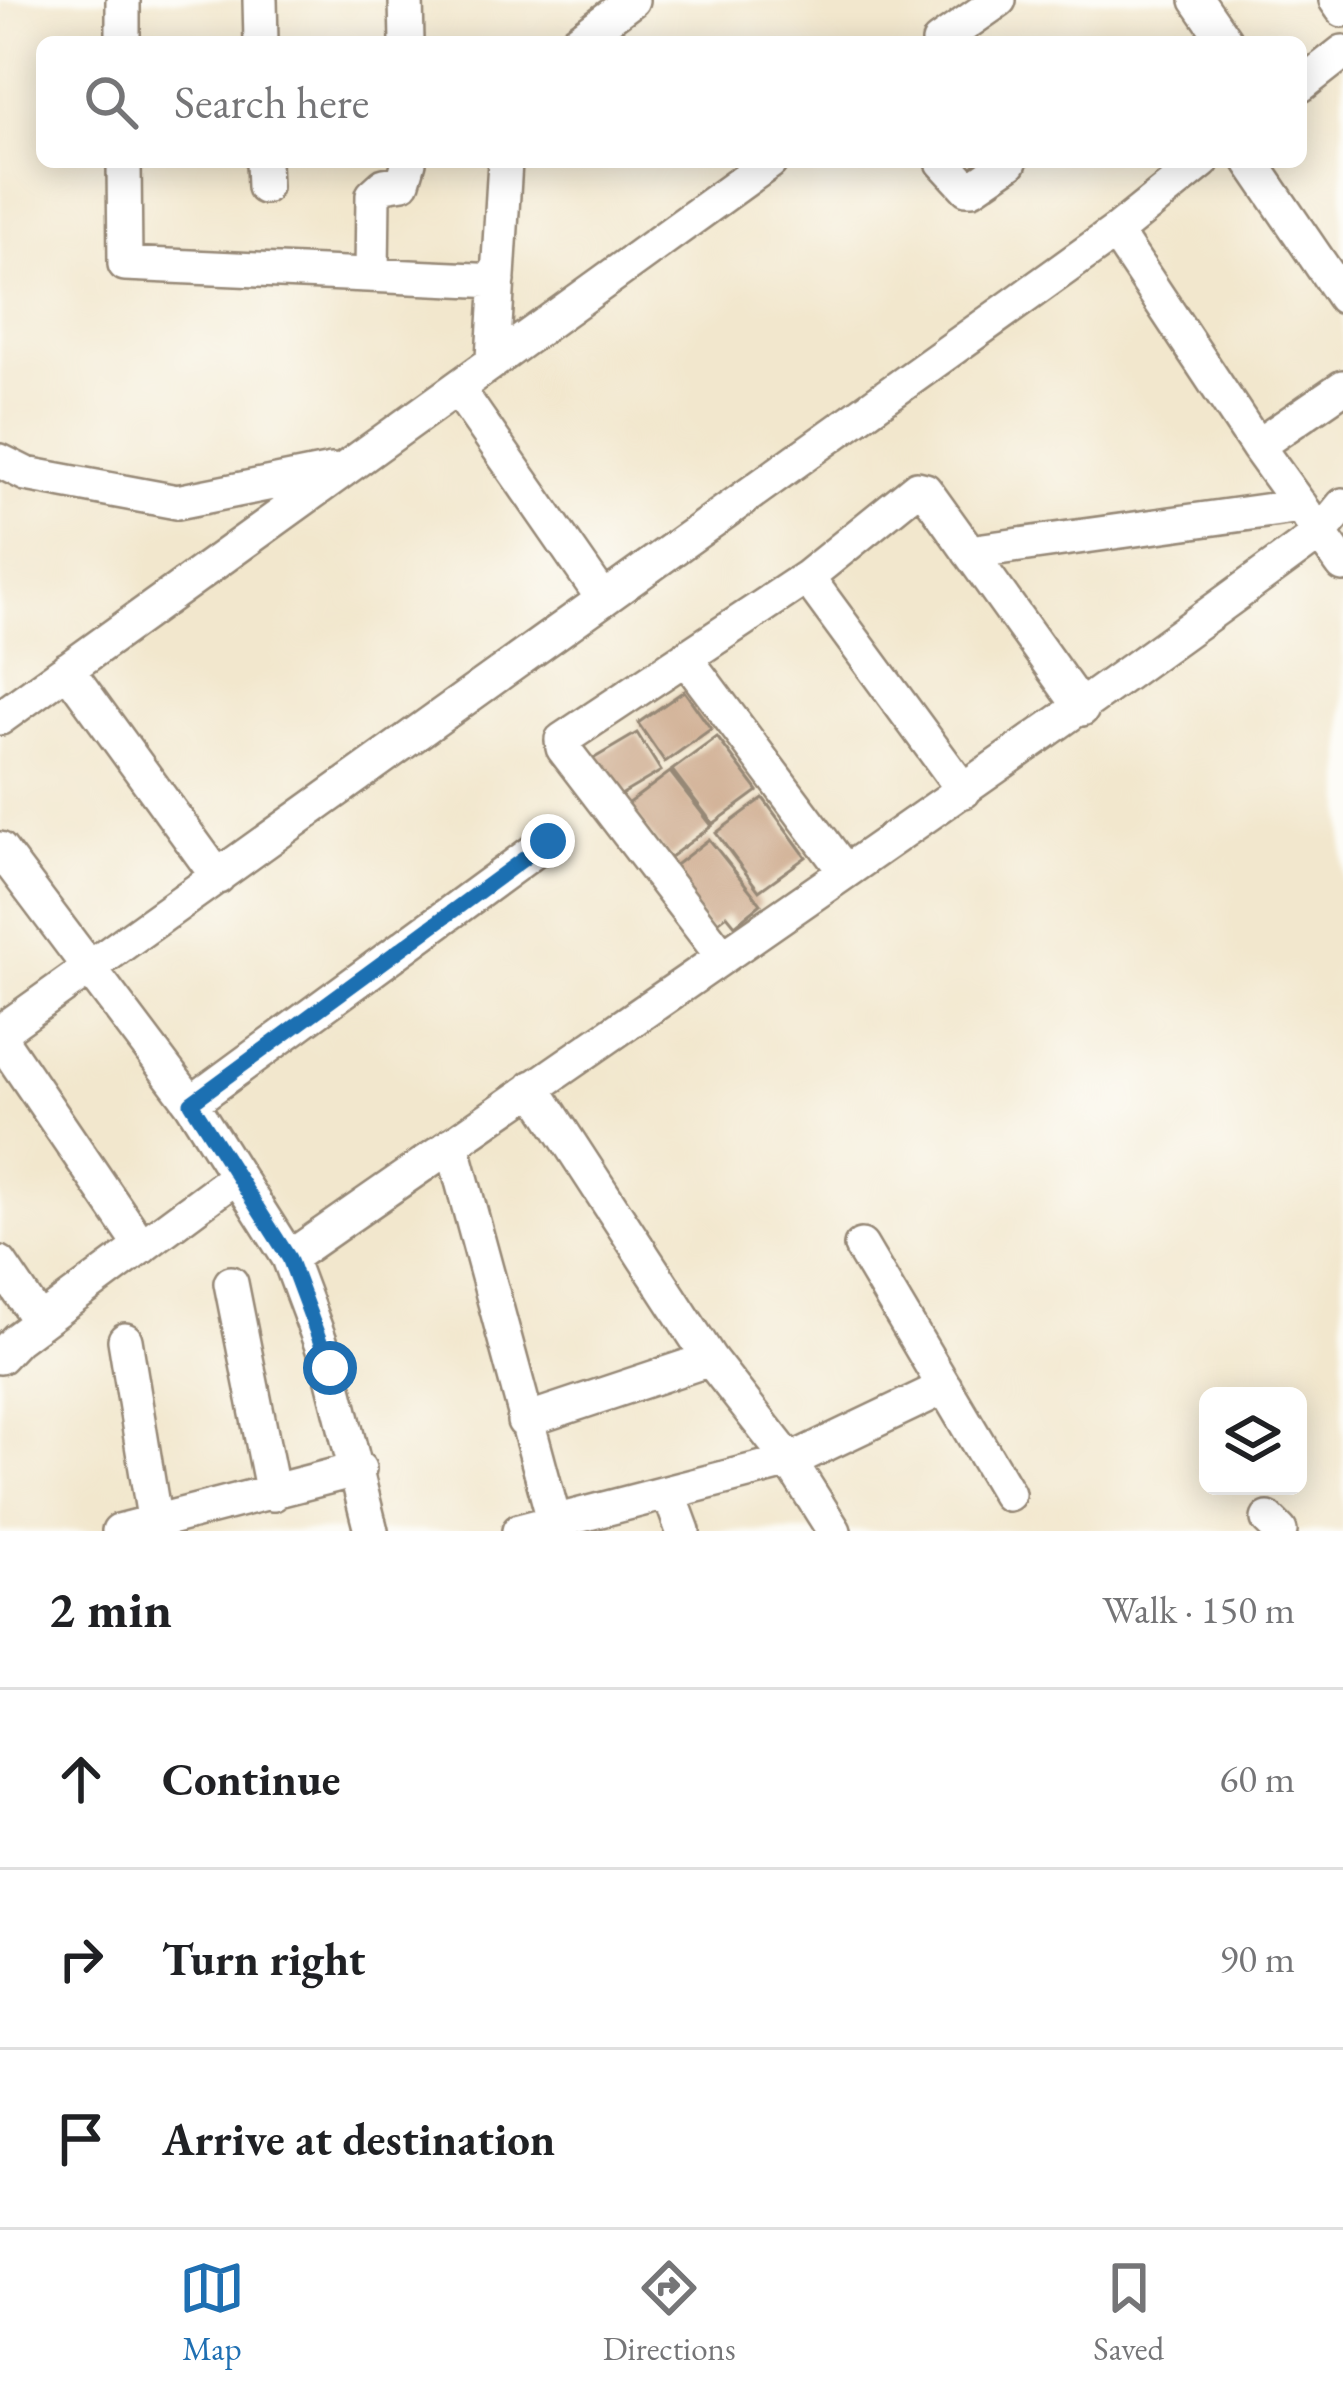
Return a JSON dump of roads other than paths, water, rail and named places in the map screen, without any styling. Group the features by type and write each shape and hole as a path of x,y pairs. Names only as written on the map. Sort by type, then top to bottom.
{"street":[{"path":"123,0 123,36"},
{"path":"260,0 261,36"},
{"path":"406,0 407,36"},
{"path":"584,36 632,0"},
{"path":"948,36 999,0"},
{"path":"1197,0 1222,36"},
{"path":"1336,0 1343,10"},
{"path":"1307,80 1343,52"},
{"path":"124,168 125,264 498,281"},
{"path":"372,275 373,195 384,185 403,182 408,168"},
{"path":"493,358 505,168"},
{"path":"0,718 762,168"},
{"path":"949,168 967,188 1001,168"},
{"path":"142,1247 4,1044 3,1034 10,1025 1115,232 1195,168"},
{"path":"1255,168 1343,297"},
{"path":"1115,232 1257,446 1343,565"},
{"path":"1257,446 1343,387"},
{"path":"457,388 602,597"},
{"path":"0,461 26,473 177,502 340,470"},
{"path":"723,957 561,744 807,577 917,488 925,490 1082,709"},
{"path":"289,1258 1082,709 1310,520 1343,505"},
{"path":"969,551 1310,520"},
{"path":"807,577 964,791"},
{"path":"687,660 844,870"},
{"path":"67,669 218,877"},
{"path":"191,1103 548,841"},
{"path":"0,849 191,1103 289,1258 330,1368 359,1468 371,1531"},
{"path":"533,1087 710,1359 790,1461 834,1531"},
{"path":"452,1144 555,1527"},
{"path":"0,1358 40,1322 237,1176"},
{"path":"861,1246 1008,1494"},
{"path":"0,1263 40,1322"},
{"path":"231,1283 274,1494"},
{"path":"125,1340 155,1524"},
{"path":"524,1421 710,1359"},
{"path":"519,1531 555,1527 790,1461 945,1387"},
{"path":"119,1531 359,1468"},
{"path":"669,1492 682,1531"}]}
